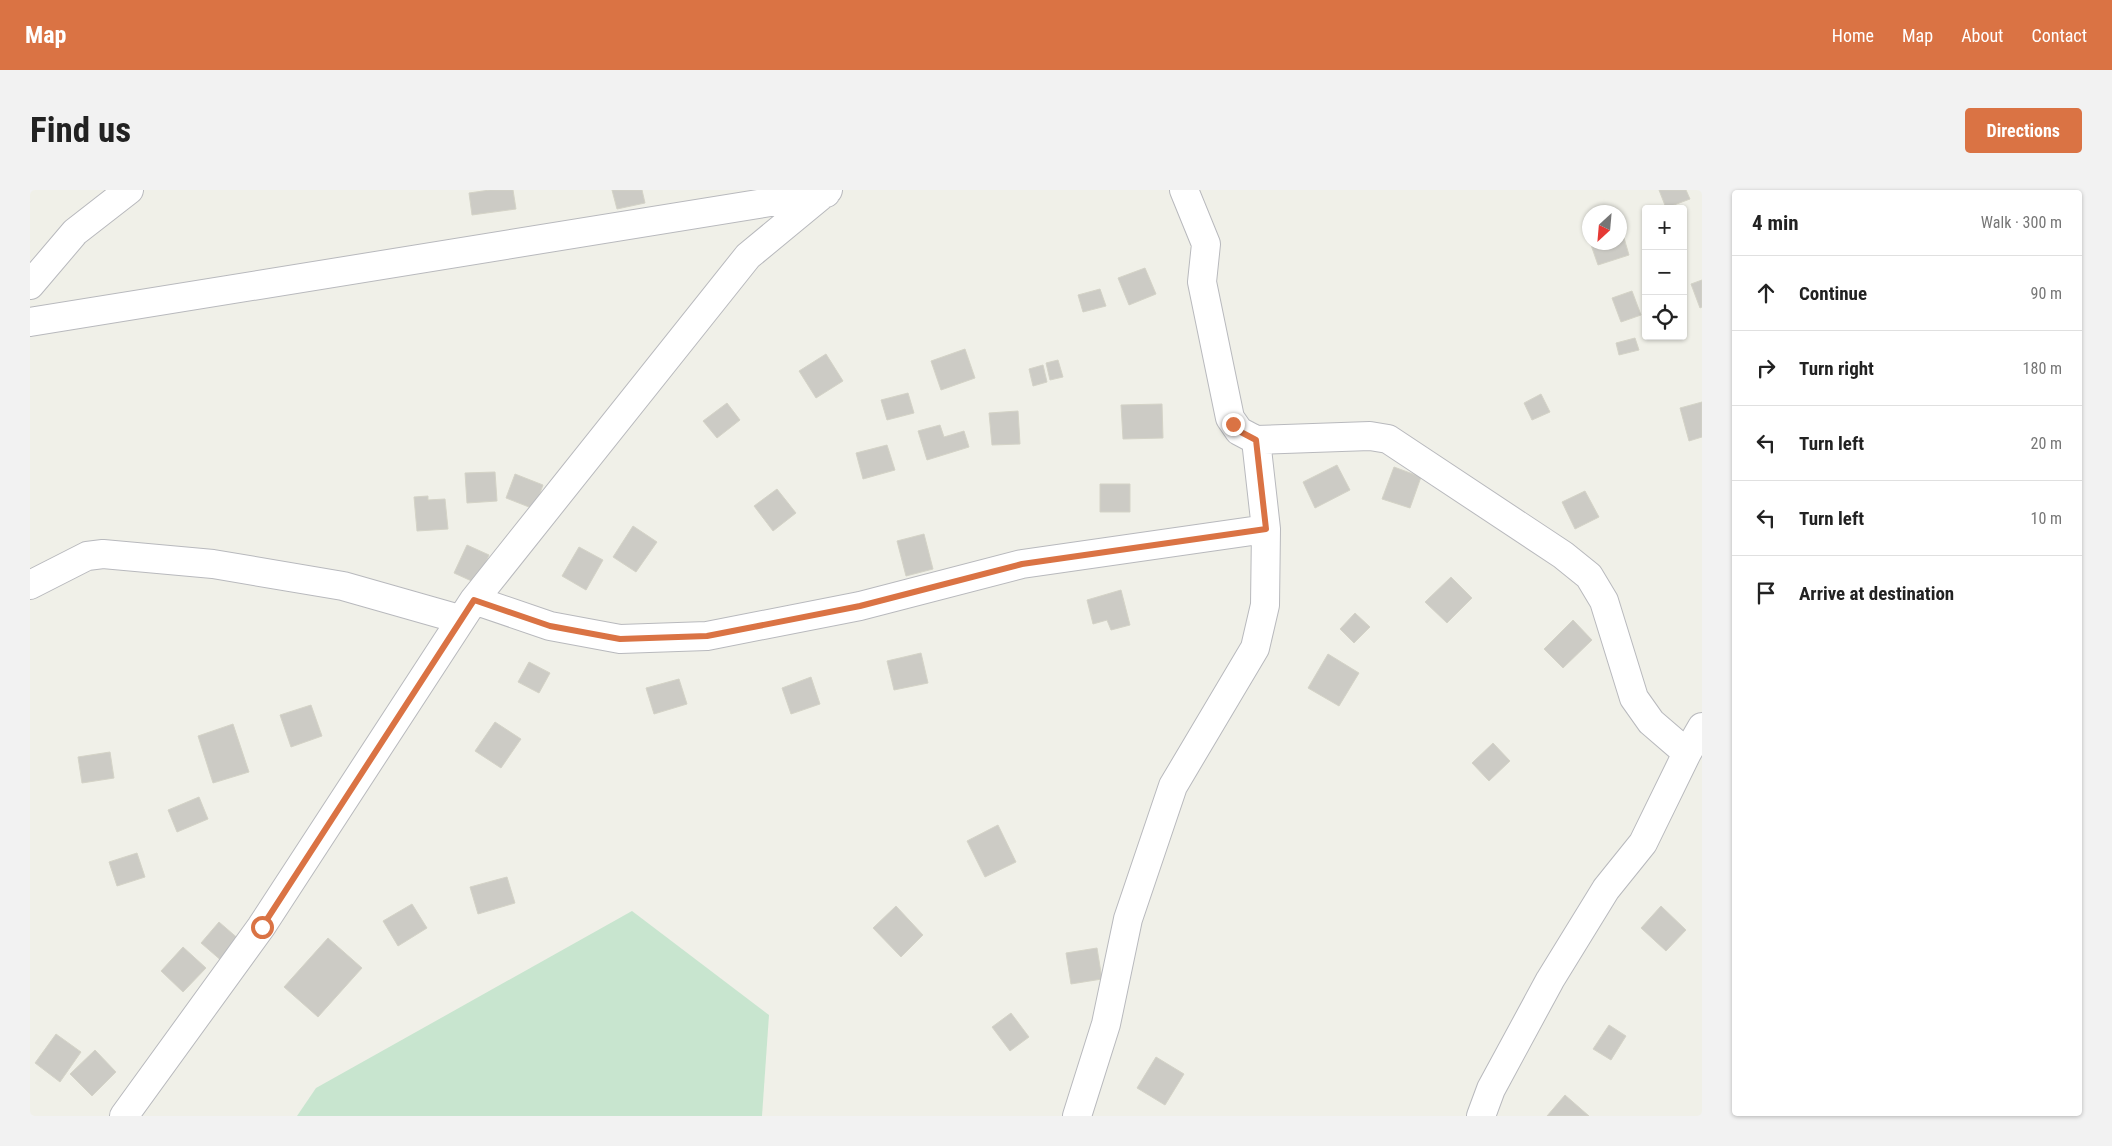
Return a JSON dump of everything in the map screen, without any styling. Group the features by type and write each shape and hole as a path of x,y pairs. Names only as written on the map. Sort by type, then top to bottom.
{"street":[{"path":"30,285 75,232 129,190"},
{"path":"1184,190 1206,244 1202,282 1230,418 1239,431 1256,440 1370,436 1388,439 1563,555 1589,576 1604,601 1634,698 1651,722 1687,753"},
{"path":"30,322 832,191"},
{"path":"124,1116 262,927 466,609 748,256 832,191"},
{"path":"1077,1116 1106,1024 1128,919 1172,786 1255,648 1264,605 1266,529 1256,440"},
{"path":"30,585 72,562 87,556 103,554 213,564 343,586 620,639 707,636 860,606 1022,564 1266,529"},
{"path":"1481,1116 1492,1089 1550,980 1606,889 1643,843 1687,753 1702,728"}],"green space":[{"path":"632,911 769,1015 762,1116 297,1116 316,1088"}],"building":[{"path":"490,190 513,190 516,209 472,215 469,193"},
{"path":"612,190 642,190 645,203 617,209"},
{"path":"1659,190 1686,190 1690,199 1674,205 1665,205"},
{"path":"1627,248 1629,255 1598,265 1593,250 1627,250"},
{"path":"1145,268 1156,294 1129,305 1118,278"},
{"path":"1702,280 1702,307 1700,308 1691,284"},
{"path":"1100,289 1106,306 1083,312 1078,295"},
{"path":"1632,291 1641,315 1621,322 1612,298"},
{"path":"1635,338 1639,350 1619,355 1616,343"},
{"path":"965,349 975,378 941,390 931,361"},
{"path":"826,354 843,381 816,398 799,371"},
{"path":"1058,360 1063,377 1050,380 1046,363"},
{"path":"1043,365 1047,382 1033,386 1029,369"},
{"path":"908,393 914,413 887,420 881,400"},
{"path":"1541,394 1550,412 1532,420 1524,403"},
{"path":"1702,402 1702,437 1689,441 1680,408"},
{"path":"727,403 740,420 717,438 703,421"},
{"path":"1162,404 1163,438 1123,439 1121,405"},
{"path":"1018,411 1020,444 992,445 989,413"},
{"path":"940,425 944,437 964,431 969,447 927,460 918,431"},
{"path":"887,445 895,470 863,479 856,453"},
{"path":"1337,465 1350,490 1315,508 1303,482"},
{"path":"1394,467 1421,477 1410,508 1382,499"},
{"path":"495,472 497,501 467,503 465,473"},
{"path":"515,474 543,485 534,509 506,498"},
{"path":"1100,484 1130,484 1130,512 1100,512"},
{"path":"777,489 796,513 773,531 754,506"},
{"path":"1585,491 1599,517 1575,529 1562,502"},
{"path":"428,496 428,500 445,499 448,529 417,531 414,497"},
{"path":"633,526 657,542 636,572 613,557"},
{"path":"924,534 933,569 906,576 897,541"},
{"path":"467,545 489,555 476,583 454,573"},
{"path":"579,547 603,560 586,590 562,576"},
{"path":"1451,577 1472,598 1447,623 1425,602"},
{"path":"1121,590 1130,625 1111,630 1107,620 1093,624 1087,600"},
{"path":"1355,613 1370,627 1354,643 1340,629"},
{"path":"1573,620 1592,640 1563,668 1544,649"},
{"path":"921,653 928,683 894,690 887,661"},
{"path":"1328,654 1359,673 1339,706 1308,688"},
{"path":"529,662 550,673 539,693 518,682"},
{"path":"811,677 820,704 791,714 782,688"},
{"path":"679,679 687,704 654,714 646,688"},
{"path":"311,705 322,736 291,747 280,715"},
{"path":"495,722 521,739 501,768 475,751"},
{"path":"233,724 249,772 213,783 198,736"},
{"path":"1493,743 1510,761 1489,781 1472,763"},
{"path":"110,752 114,778 82,783 78,757"},
{"path":"199,797 208,819 177,832 168,810"},
{"path":"998,825 1016,862 985,877 967,841"},
{"path":"137,853 145,877 117,886 109,862"},
{"path":"507,877 515,903 478,914 470,887"},
{"path":"412,904 427,928 398,946 383,921"},
{"path":"896,906 923,935 901,957 873,928"},
{"path":"1661,906 1686,930 1666,951 1641,928"},
{"path":"219,922 241,941 223,962 201,943"},
{"path":"328,938 362,968 318,1017 284,987"},
{"path":"183,947 206,968 183,992 161,971"},
{"path":"1097,948 1102,979 1071,984 1066,953"},
{"path":"1011,1013 1029,1037 1010,1051 992,1027"},
{"path":"1609,1025 1626,1036 1611,1060 1593,1049"},
{"path":"56,1034 81,1052 60,1082 35,1063"},
{"path":"95,1050 116,1072 92,1096 70,1074"},
{"path":"1156,1057 1184,1074 1165,1105 1137,1088"},
{"path":"1565,1095 1589,1116 1547,1116"}],"route":[{"path":"262,927 459,619 474,600 550,626 620,639 707,636 860,606 1022,564 1266,529 1256,440 1239,431 1233,424"}]}
